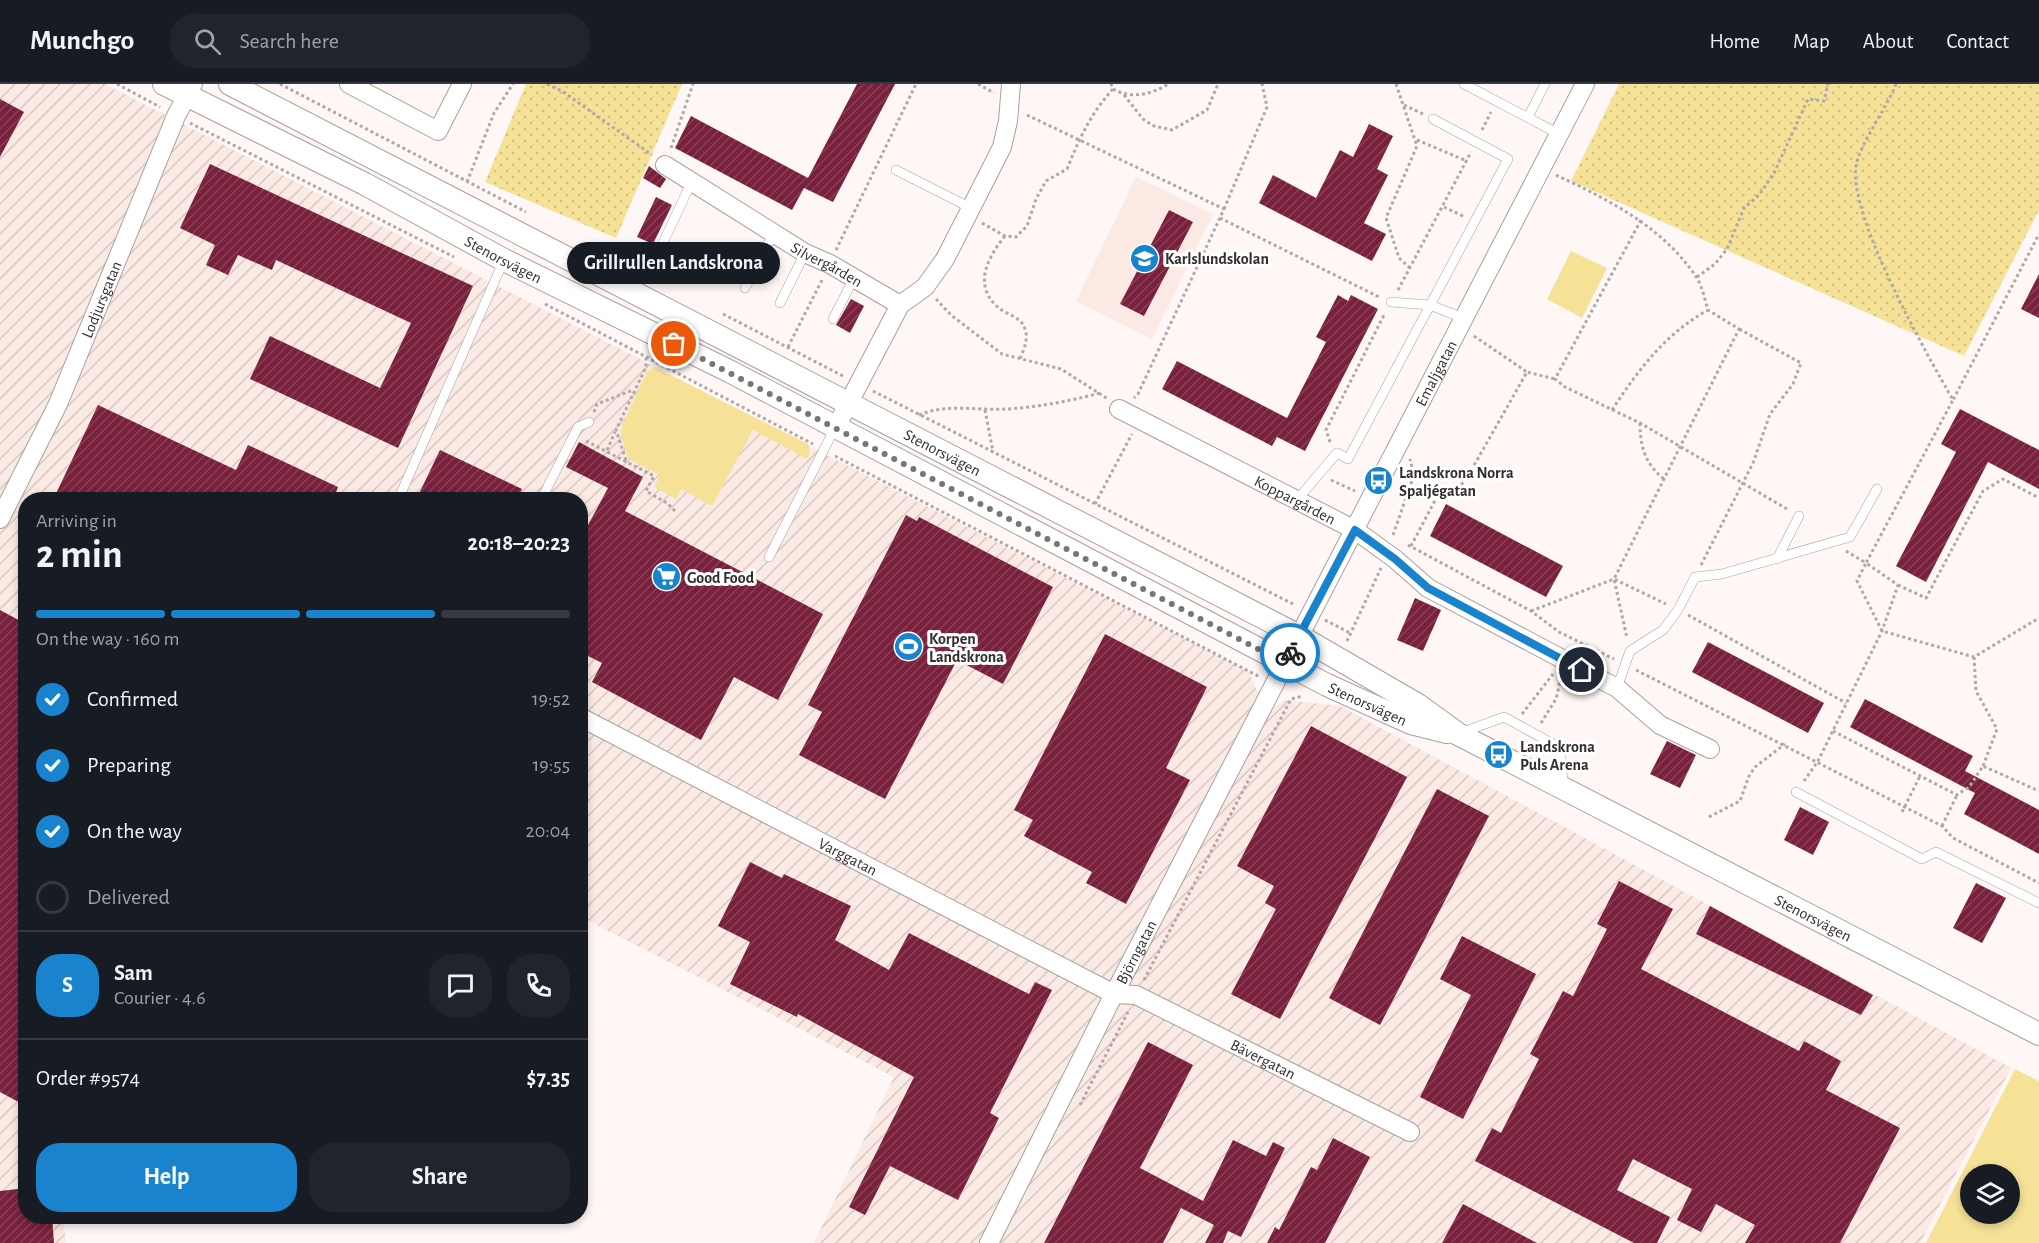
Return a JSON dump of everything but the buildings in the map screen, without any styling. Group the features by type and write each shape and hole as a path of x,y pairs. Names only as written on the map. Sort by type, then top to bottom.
{"street":[{"name":"Stenorsvägen","path":"164,84 185,99 365,184 504,260 836,427 1327,685 1411,723 1458,734"},
{"name":"Stenorsvägen","path":"230,84 853,394 1299,636 1418,705 1458,734 2039,1034"},
{"path":"349,84 438,131 462,84"},
{"name":"Emaljgatan","path":"1285,663 1585,84"},
{"path":"836,427 900,305 925,286 945,259 1002,147 1008,121 1010,92"},
{"name":"Lodjursgatan","path":"0,519 5,497 58,404 185,99"},
{"name":"Silvergården","path":"665,165 806,253 830,264 900,305"},
{"name":"Koppargården","path":"1119,409 1296,501 1390,545 1428,588 1617,688 1660,725 1710,749"},
{"name":"Björngatan","path":"989,1243 1114,994 1285,663"},
{"name":"Varggatan","path":"588,721 1114,994"},
{"name":"Bävergatan","path":"1114,994 1136,995 1410,1132"}],"lane":[{"path":"1464,84 1559,134"},
{"path":"1528,117 1545,84"},
{"path":"1296,501 1337,453 1348,459 1508,159 1433,119"},
{"path":"896,171 969,211"},
{"path":"662,245 692,181"},
{"path":"746,288 774,233"},
{"path":"780,303 806,253"},
{"path":"402,492 504,260"},
{"path":"833,319 854,278"},
{"path":"1390,302 1430,305 1463,318"},
{"path":"545,492 578,427 589,422"},
{"path":"769,557 836,427"},
{"path":"1617,688 1630,651 1663,630 1678,610 1695,577 1722,574 1850,537 1877,489"},
{"path":"1777,559 1799,516"},
{"path":"1458,734 1496,718 1504,717 1555,745 1561,757 1563,787"},
{"path":"1796,792 1922,859 1936,852 2039,903"}],"path":[{"path":"117,84 185,99 464,262"},
{"path":"280,84 530,214"},
{"path":"467,182 494,113 513,84"},
{"path":"547,84 622,132 665,165 693,84"},
{"path":"788,347 916,84"},
{"path":"1111,84 1113,89 1124,95 1143,119 1154,126 1172,129 1207,110 1218,84"},
{"path":"1124,95 1137,95 1168,84"},
{"path":"925,286 951,315 1002,354 1019,361 1061,369 1100,393 1119,409 1138,394 1224,209 1267,108 1262,84"},
{"path":"1396,84 1417,140 1417,146 1386,218 1400,258 1411,269"},
{"path":"1697,277 1715,264 1727,249 1744,208 1759,195 1774,172 1808,99 1824,100 1828,84"},
{"path":"1896,84 1856,163 1854,184 1864,218 1885,267 1923,347 1953,400"},
{"path":"969,211 1005,236 1016,237 1027,226 1036,199 1046,181 1067,169 1078,139 1095,109 1113,89"},
{"path":"1010,92 1027,115 1224,209"},
{"path":"1482,131 1497,100"},
{"path":"1403,104 1433,119"},
{"path":"1417,140 1467,161"},
{"path":"1330,452 1326,430 1390,302 1411,269 1472,151"},
{"path":"1541,168 1614,202 1641,220 1697,277 1708,310 1801,363 1793,384 1770,414 1754,463 1742,482 1695,577"},
{"path":"1443,207 1474,222"},
{"path":"1220,218 1390,302"},
{"path":"1555,379 1641,220"},
{"path":"2039,234 1857,581 1882,631 1974,657 2039,618"},
{"path":"1005,236 992,252 985,266 983,279 989,296 1025,328 1027,341 1019,361"},
{"path":"537,300 1275,685 1290,699"},
{"path":"1612,410 1660,344 1684,324 1708,310"},
{"path":"718,312 788,347 853,394 919,415 1350,633"},
{"path":"1630,651 1614,579 1739,329"},
{"path":"1472,335 1527,372 1555,379 1565,387 1640,423 1799,516"},
{"path":"607,450 646,367 645,356"},
{"path":"1411,546 1440,491 1464,483 1527,372"},
{"path":"589,422 597,404 635,390"},
{"path":"919,415 933,409 986,410 1059,403 1100,393"},
{"path":"986,410 993,452"},
{"path":"1095,504 1140,420"},
{"path":"1640,423 1645,457 1655,472 1664,479"},
{"path":"616,430 626,460"},
{"path":"574,435 654,476 646,491 675,511"},
{"path":"1325,477 1369,498"},
{"path":"1832,543 1898,585 1926,598 1983,491 2003,480 2039,498"},
{"path":"1338,660 1390,545 1388,533"},
{"path":"1390,545 1411,546 1531,611 1559,632 1659,679 1818,760 1942,826 1953,838 2039,883"},
{"path":"1531,611 1614,579 1678,610 1846,703"},
{"path":"1796,792 1818,760 1833,731 1882,631 1898,585"},
{"path":"1516,724 1539,690 1564,661 1575,640"},
{"path":"1942,826 1957,795 1969,788 1983,766 1997,729 1976,691 1974,657"},
{"path":"1541,723 1556,699 1564,661"},
{"path":"1079,1107 1290,699 1323,694 1327,685"},
{"path":"1833,731 1957,795"},
{"path":"1708,818 1740,801 1749,776 1755,767 1785,744"},
{"path":"1983,766 2039,791"},
{"path":"1902,812 1920,776"}],"shaded area":[{"path":"0,84 105,84 1249,672 1256,689 1277,706 1284,700 1340,706 2011,1068 1920,1243 814,1243 894,1077 588,921 588,492 18,492 18,1224 64,1224 66,1243 0,1243"},
{"path":"526,84 682,84 616,238 485,182"},
{"path":"1619,84 2039,84 2039,210 1964,356 1571,181"},
{"name":"Karlslundskolan","path":"1136,177 1213,214 1152,339 1076,301"},
{"path":"1571,251 1607,268 1582,318 1547,299"},
{"path":"654,367 808,444 810,453 807,459 753,430 712,506 681,489 676,499 654,487 660,475 628,459 621,435 622,425 647,372"},
{"path":"2015,1069 2039,1081 2039,1243 1926,1243 1960,1177 1960,1224 2020,1224 2020,1164 1966,1164"}],"way so far":[{"path":"674,344 1285,663 1290,653"}],"place":[{"name":"Karlslundskolan","path":"1144,258"},
{"name":"Grillrullen Landskrona","path":"674,344"},
{"name":"Landskrona Norra Spaljégatan","path":"1378,481"},
{"name":"Good Food","path":"666,577"},
{"name":"Korpen Landskrona","path":"908,647"},
{"name":"Landskrona Puls Arena","path":"1499,755"}],"route":[{"path":"1290,653 1355,530 1395,559 1428,588 1582,670"}]}
